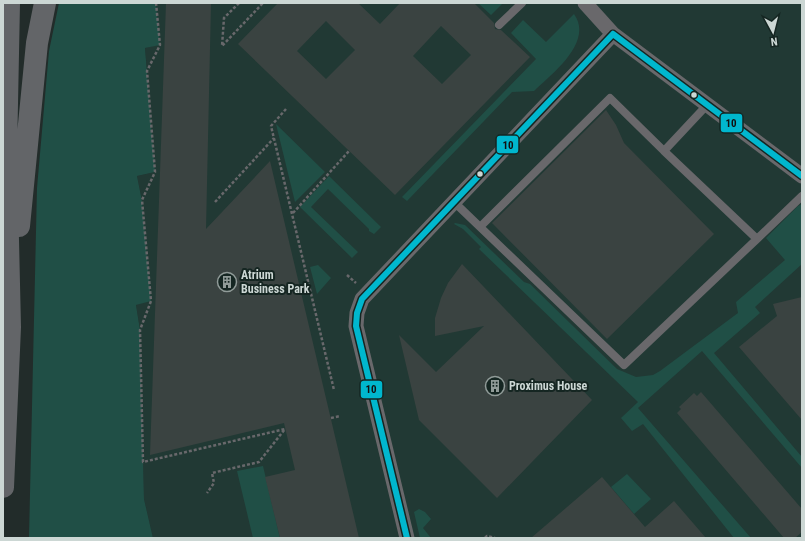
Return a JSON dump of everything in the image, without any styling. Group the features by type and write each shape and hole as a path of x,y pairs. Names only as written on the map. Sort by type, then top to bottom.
{"highway":[{"path":"9,3 6,154 10,327"},
{"path":"3,487 10,327 37,43 45,3"}],"street":[{"path":"585,3 613,34 802,176"},
{"path":"408,538 356,326 357,313 362,299 613,34"}],"lane":[{"path":"499,26 522,3"},
{"path":"480,227 610,98 757,239"},
{"path":"664,151 708,104"},
{"path":"454,202 624,364 802,196"}],"path":[{"path":"156,3 160,45 147,71 155,172 142,200 151,301 140,330 143,462 285,429 259,462 212,473 214,483 208,493"},
{"path":"239,3 224,18 222,46 263,3"},
{"path":"286,109 271,126 334,390"},
{"path":"215,202 274,138"},
{"path":"292,213 349,152"},
{"path":"347,275 356,283"},
{"path":"331,418 340,416"},
{"path":"485,538 487,536 495,538"}],"shaded area":[{"path":"156,3 802,3 802,538 153,538 144,499 140,330 136,305 151,300 142,201 137,176 155,172 145,48 160,44"}],"green space":[{"path":"59,3 156,3 160,45 145,48 155,172 137,176 142,201 151,301 136,305 140,330 144,499 153,538 29,538 37,188 49,51"},
{"path":"478,3 503,3 491,15"},
{"path":"574,14 579,25 579,35 575,46 560,67 534,91 512,92 407,201 402,197 536,59 511,33 523,20 546,42"},
{"path":"276,124 325,172 295,202"},
{"path":"329,176 381,227 374,234 369,231 369,229 328,189 311,207 358,252 352,258 300,207"},
{"path":"802,204 802,264 755,307 760,313 714,353 802,457 802,468 702,351 638,408 751,538 734,538 643,424 632,431 621,418 638,402 479,249 481,247 463,229 454,224 465,225 524,282 530,284 617,369 636,377 653,375 660,371 738,313 736,302 785,260 766,238 798,206"},
{"path":"318,265 331,278 317,294 310,267"},
{"path":"263,466 280,538 253,538 237,471"},
{"path":"627,474 651,499 634,514 611,487"},
{"path":"419,509 425,512 431,519 423,528 431,538 420,538 414,512"}],"building":[{"name":"Atrium Business Park","path":"166,3 211,3 206,229 270,161 359,538 280,538 265,477 295,470 284,423 150,455"},
{"path":"278,3 358,3 380,24 400,3 474,3 494,23 495,29 501,30 530,57 395,195 238,44","holes":["326,21 355,50 326,79 297,51","441,26 471,55 442,84 413,56"]},
{"path":"606,110 616,125 624,143 714,234 607,339 492,223"},
{"name":"Proximus House","path":"462,264 592,400 497,498 419,420 399,335 436,372 484,326 435,336 435,318 441,298 448,283"},
{"path":"802,297 802,420 739,347 777,316 773,304"},
{"path":"701,392 802,509 802,532 795,538 784,538 677,413 681,409 679,407 694,393 697,396"},
{"path":"602,477 645,527 674,501 706,538 531,538"}],"transit line":[{"name":"10","path":"613,34 802,176"},
{"name":"10","path":"407,538 356,326 357,313 362,299 613,34"}],"place":[{"name":"Atrium Business Park","path":"227,282"},
{"name":"Proximus House","path":"495,386"}]}
